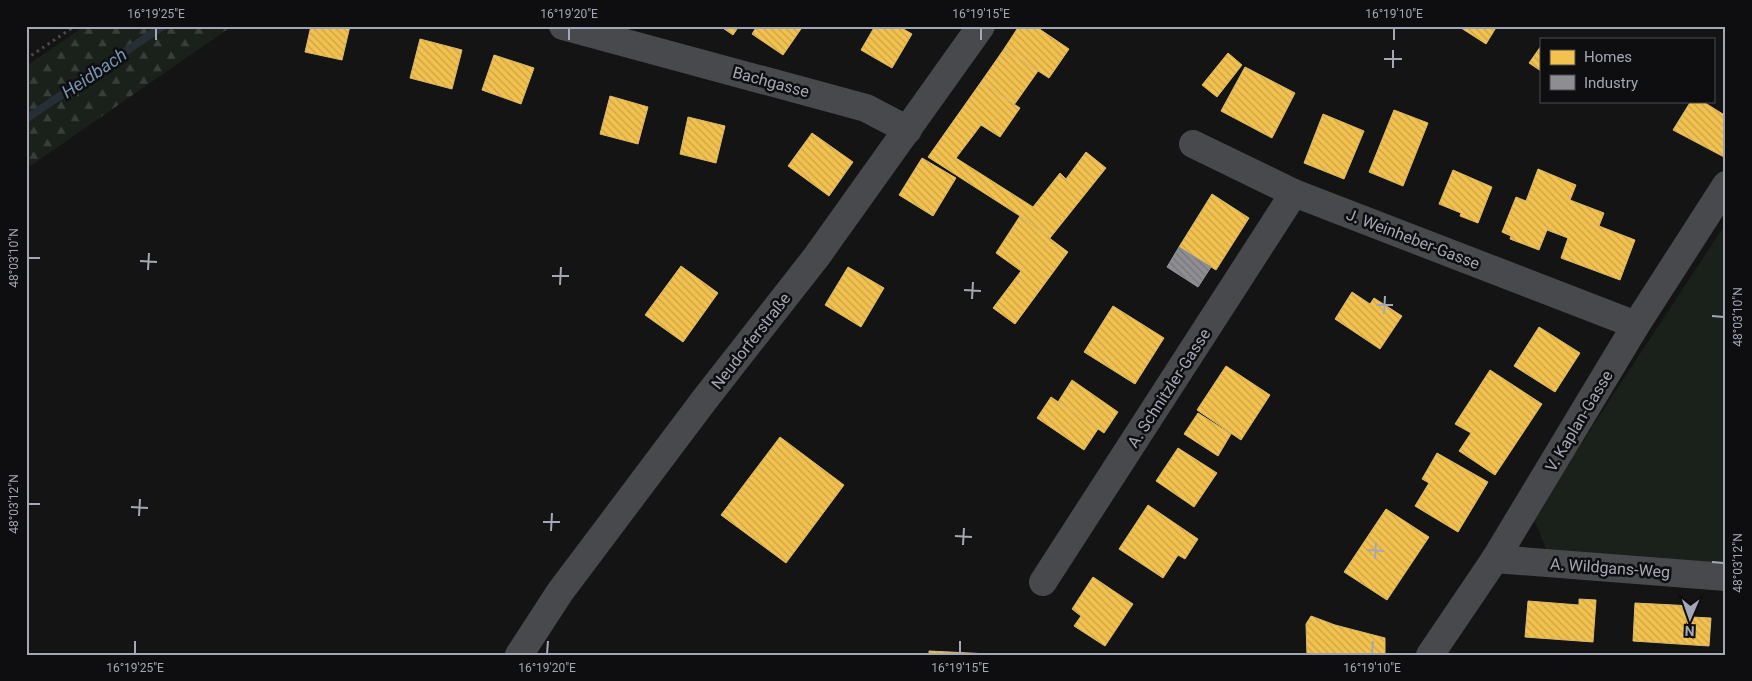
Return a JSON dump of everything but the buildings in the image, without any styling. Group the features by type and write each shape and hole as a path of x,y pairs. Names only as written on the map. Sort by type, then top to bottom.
{"street":[{"name":"Bachgasse","path":"563,26 637,36 866,108 908,130"},
{"name":"Neudorferstraße","path":"519,655 560,592 705,399 817,256 981,26"},
{"name":"J. Weinheber-Gasse","path":"1193,144 1294,193 1636,325"},
{"name":"V. Kaplan-Gasse","path":"1430,655 1495,559 1636,325 1726,185"},
{"name":"A. Schnitzler-Gasse","path":"1043,582 1294,193"},
{"name":"A. Wildgans-Weg","path":"1495,559 1726,577"}],"path":[{"path":"26,59 75,26"}],"green space":[{"path":"85,26 232,26 26,169 26,66"},
{"path":"1726,223 1726,566 1547,551 1533,517"}],"waterway":[{"name":"Heidbach","path":"26,119 163,26"}]}
